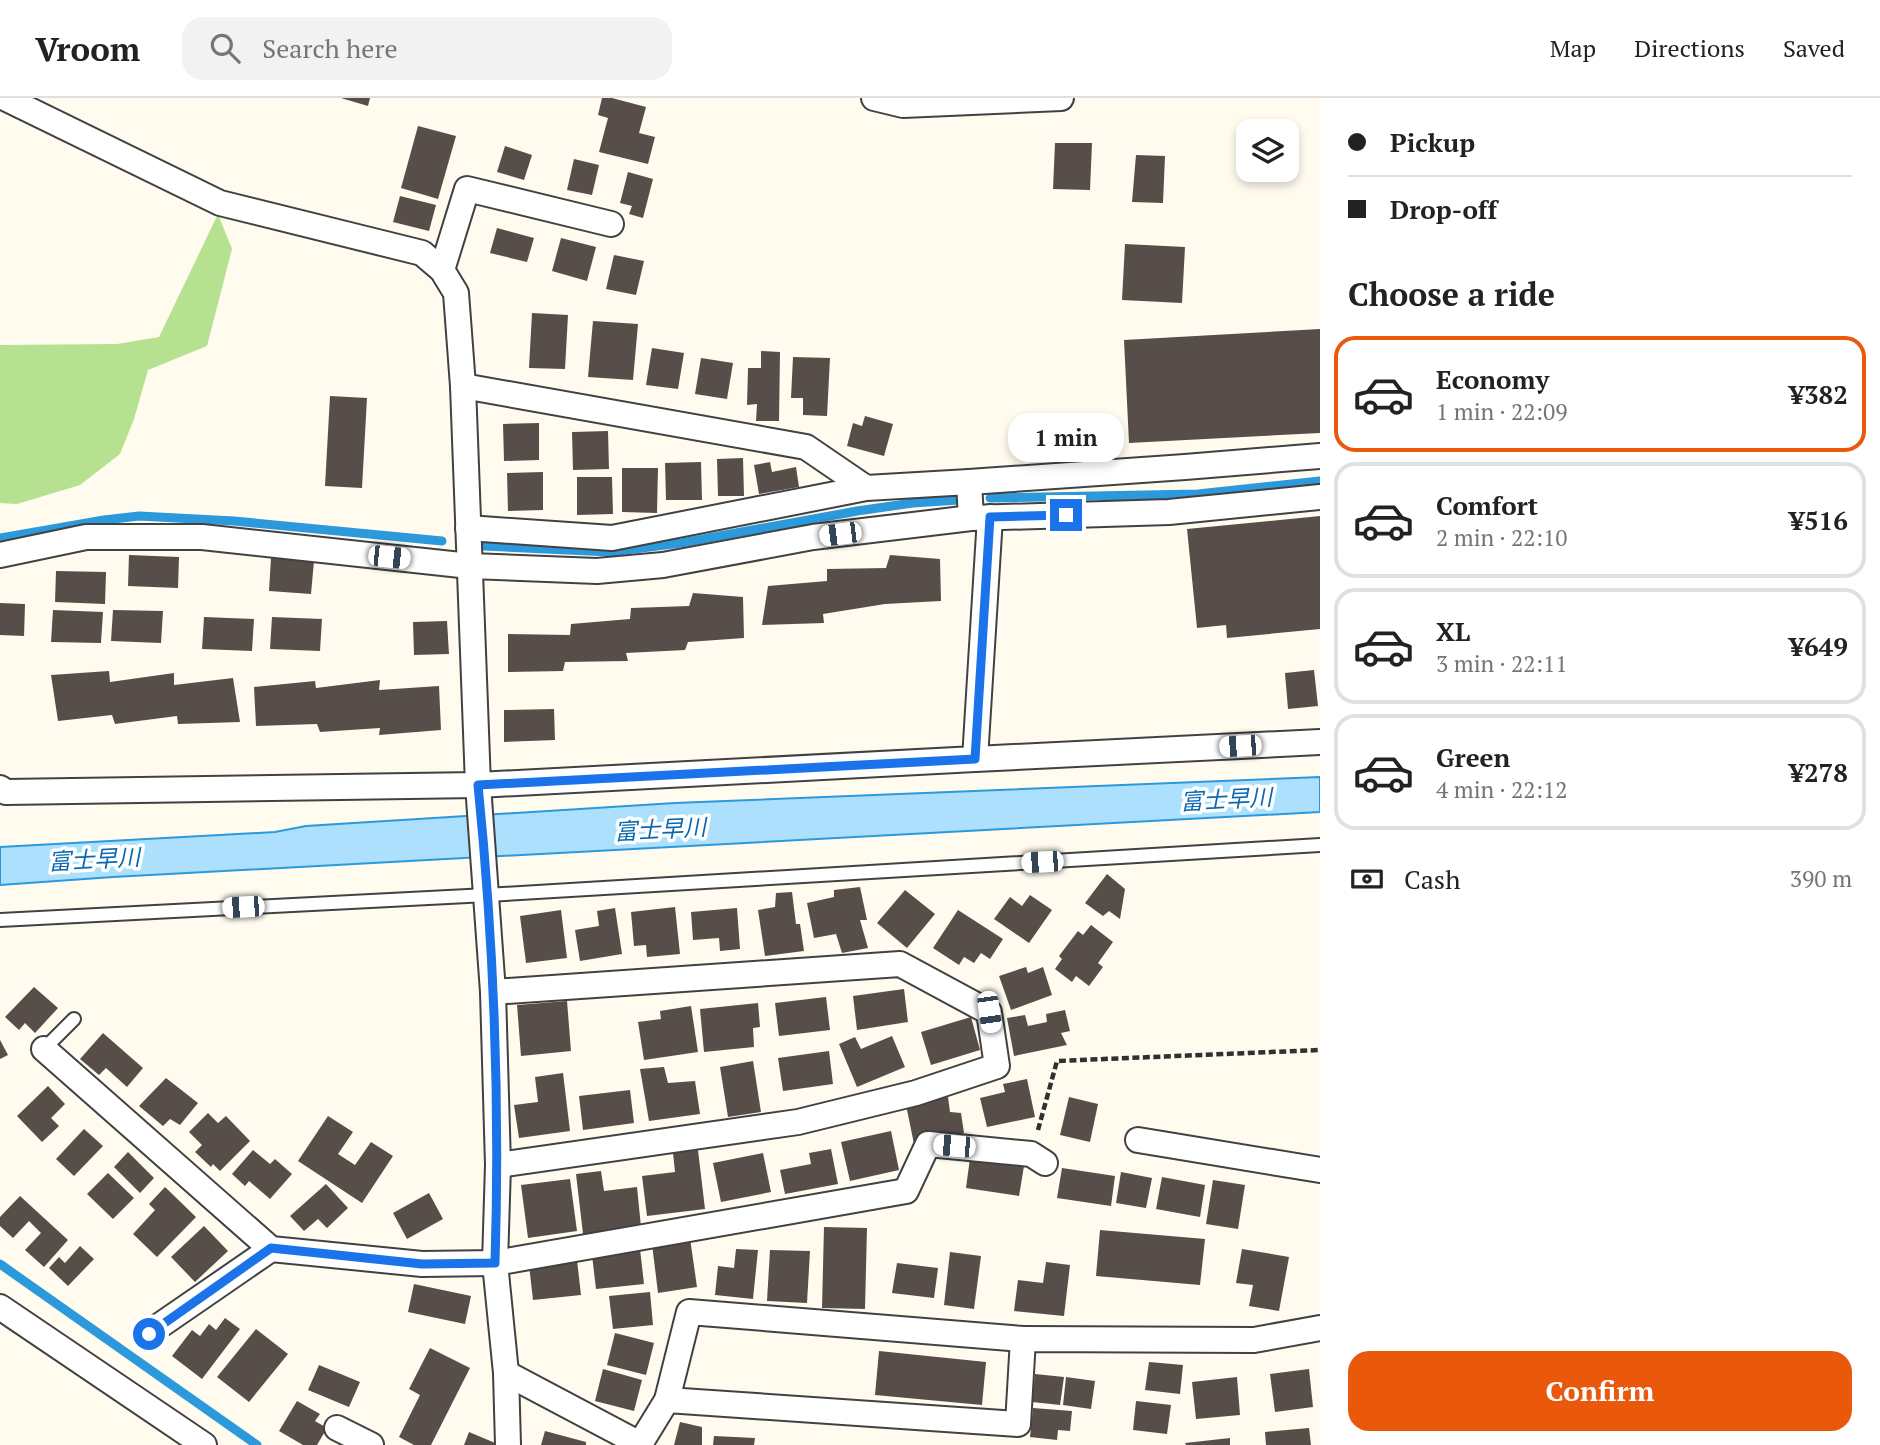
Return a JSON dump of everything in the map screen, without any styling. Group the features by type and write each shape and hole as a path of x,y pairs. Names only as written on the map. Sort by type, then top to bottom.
{"street":[{"path":"5,98 220,203 422,253 442,270 456,293 463,386 479,794 493,992 498,1165 495,1263 506,1373 508,1445"},
{"path":"874,98 903,105 1061,98"},
{"path":"442,270 467,189 611,224"},
{"path":"463,386 806,447 866,488"},
{"path":"468,528 612,538 866,488 1320,456"},
{"path":"970,482 980,517 975,759"},
{"path":"0,555 86,537 202,537 470,566 597,571 663,565 813,537 980,517 1169,512 1320,497"},
{"path":"0,788 6,792 479,794 975,759 1320,742"},
{"path":"493,992 900,964 989,1012 997,1066 916,1093 798,1122 498,1165"},
{"path":"44,1049 271,1248 422,1264 495,1263 906,1191 928,1144 1038,1159"},
{"path":"1138,1140 1320,1170"},
{"path":"149,1334 271,1248"},
{"path":"0,1307 204,1445"},
{"path":"506,1373 640,1444 667,1400 689,1312 1023,1339 1254,1340 1320,1328"},
{"path":"667,1400 1018,1424 1023,1339"},
{"path":"337,1428 372,1445"}],"lane":[{"path":"0,920 486,886 1320,845"},
{"path":"44,1049 74,1019"}],"path":[{"path":"1038,1159 1057,1060 1320,1050"}],"green space":[{"path":"218,214 232,249 207,346 148,370 134,419 120,454 80,485 17,504 0,503 0,345 117,344 159,337"}],"water":[{"name":"富士早川","path":"1320,777 1320,812 0,885 0,847 275,832 306,826 675,803"}],"building":[{"path":"341,98 370,98 368,106"},
{"path":"602,98 646,107 639,133 655,137 648,164 599,152 608,118 598,115"},
{"path":"418,126 456,136 438,199 401,188"},
{"path":"1055,143 1092,143 1090,190 1053,189"},
{"path":"505,146 532,155 524,180 497,172"},
{"path":"1136,155 1165,156 1163,203 1132,202"},
{"path":"574,159 599,165 592,195 567,190"},
{"path":"628,172 653,179 643,218 629,214 632,206 620,203"},
{"path":"400,196 436,205 429,231 393,222"},
{"path":"497,228 534,238 527,262 490,253"},
{"path":"561,238 596,247 587,281 552,271"},
{"path":"1125,244 1185,247 1182,303 1122,300"},
{"path":"614,255 644,261 636,295 606,289"},
{"path":"532,313 568,315 565,369 529,368"},
{"path":"593,321 638,324 633,380 588,377"},
{"path":"1320,329 1320,433 1129,443 1124,340"},
{"path":"652,348 684,353 678,389 646,385"},
{"path":"761,351 780,352 779,421 756,421 757,404 747,405 748,368 761,368"},
{"path":"793,357 830,358 827,416 803,415 803,398 791,398"},
{"path":"701,358 733,363 727,399 695,394"},
{"path":"330,396 367,398 362,488 325,486"},
{"path":"865,416 893,424 884,456 847,446 853,423 862,426"},
{"path":"539,423 539,460 504,461 503,424"},
{"path":"608,431 609,469 573,470 572,432"},
{"path":"743,458 744,496 718,496 717,459"},
{"path":"701,462 702,500 666,500 665,463"},
{"path":"770,462 772,472 796,467 799,487 759,494 754,465"},
{"path":"622,468 658,468 657,513 622,512"},
{"path":"543,472 543,510 508,511 507,473"},
{"path":"577,477 612,477 613,514 577,515"},
{"path":"1320,516 1320,629 1227,638 1226,625 1197,628 1187,529"},
{"path":"129,555 179,557 178,588 128,586"},
{"path":"890,555 940,559 941,601 885,604 823,614 824,623 762,625 768,586 827,581 827,569 886,568"},
{"path":"271,558 314,561 311,594 269,591"},
{"path":"56,571 106,572 105,604 55,602"},
{"path":"693,593 743,597 744,638 688,642 685,650 626,653 628,661 565,662 563,671 508,672 508,634 570,635 571,624 630,619 631,608 689,606"},
{"path":"0,603 25,604 24,636 0,635"},
{"path":"53,610 103,612 101,643 51,642"},
{"path":"113,610 163,611 161,643 111,641"},
{"path":"204,617 254,619 252,651 202,649"},
{"path":"272,617 322,619 320,651 270,649"},
{"path":"447,621 449,654 414,655 413,622"},
{"path":"1314,670 1318,706 1288,709 1285,673"},
{"path":"109,671 110,682 174,673 174,685 233,678 240,722 178,724 177,716 115,724 112,715 58,721 51,675"},
{"path":"380,680 379,690 439,686 441,730 379,735 380,728 320,732 317,724 256,726 254,687 315,681 316,688"},
{"path":"554,709 555,740 504,742 504,710"},
{"path":"1107,874 1125,889 1120,919 1109,911 1103,916 1085,903"},
{"path":"860,887 867,920 860,920 868,948 842,953 836,934 814,938 807,903 834,897 834,890"},
{"path":"905,890 935,914 907,948 877,923"},
{"path":"792,892 796,924 800,924 804,951 765,956 758,910 775,907 776,893"},
{"path":"1030,895 1052,910 1029,943 994,919 1010,897 1022,906"},
{"path":"675,907 680,954 647,957 646,945 634,946 631,912"},
{"path":"615,908 622,954 580,961 575,930 599,926 597,911"},
{"path":"737,908 740,949 720,951 719,938 693,940 691,912"},
{"path":"561,910 567,958 526,963 520,916"},
{"path":"958,910 1003,939 990,959 981,953 974,963 964,957 959,965 933,948"},
{"path":"1091,925 1113,942 1098,963 1103,967 1089,986 1076,976 1072,982 1055,969 1062,959 1059,956 1078,931 1083,935"},
{"path":"1026,967 1028,973 1043,967 1052,995 1011,1010 999,976"},
{"path":"34,987 58,1008 35,1033 25,1023 19,1030 5,1017"},
{"path":"904,989 908,1022 857,1030 853,996"},
{"path":"826,997 830,1030 779,1036 775,1003"},
{"path":"567,1001 571,1051 521,1056 517,1005"},
{"path":"758,1003 760,1027 753,1028 754,1047 704,1052 700,1009"},
{"path":"691,1006 698,1052 644,1060 638,1022 661,1019 660,1011"},
{"path":"1065,1010 1070,1031 1061,1033 1067,1045 1014,1056 1007,1018 1025,1015 1028,1026 1047,1022 1046,1014"},
{"path":"971,1017 980,1050 931,1065 921,1032"},
{"path":"103,1033 143,1068 127,1087 106,1068 99,1075 80,1059"},
{"path":"892,1036 905,1067 857,1087 839,1044 855,1037 861,1049"},
{"path":"0,1040 8,1055 0,1059"},
{"path":"829,1051 833,1084 783,1091 778,1058"},
{"path":"753,1061 761,1112 728,1117 720,1067"},
{"path":"664,1067 668,1083 695,1081 700,1114 649,1121 640,1069"},
{"path":"563,1073 570,1131 519,1138 514,1105 538,1102 535,1077"},
{"path":"166,1078 198,1103 180,1125 170,1119 163,1126 139,1106"},
{"path":"1027,1079 1035,1117 987,1127 980,1098 1005,1092 1003,1084"},
{"path":"48,1086 65,1104 51,1118 59,1126 42,1142 17,1116"},
{"path":"630,1090 634,1123 583,1130 579,1096"},
{"path":"948,1097 950,1112 961,1113 964,1133 914,1144 906,1105"},
{"path":"1069,1097 1098,1104 1090,1142 1060,1135"},
{"path":"208,1113 218,1123 226,1116 250,1141 220,1171 213,1164 211,1167 195,1152 202,1145 189,1132"},
{"path":"328,1116 353,1132 338,1154 355,1165 371,1142 393,1156 362,1203 298,1161"},
{"path":"84,1129 103,1146 74,1176 56,1159"},
{"path":"891,1131 899,1170 850,1181 841,1142"},
{"path":"831,1149 838,1184 785,1194 780,1170 811,1164 809,1153"},
{"path":"253,1150 270,1164 275,1159 292,1174 270,1199 249,1181 245,1186 232,1174"},
{"path":"698,1150 705,1209 647,1216 642,1176 675,1172 673,1153"},
{"path":"128,1152 154,1178 140,1193 114,1167"},
{"path":"763,1153 771,1192 721,1202 713,1163"},
{"path":"970,1158 1024,1166 1019,1196 966,1188"},
{"path":"1062,1168 1115,1176 1111,1206 1057,1198"},
{"path":"601,1171 604,1191 637,1187 641,1227 583,1234 576,1174"},
{"path":"1121,1172 1152,1178 1146,1208 1116,1203"},
{"path":"108,1173 134,1198 113,1219 87,1194"},
{"path":"1162,1177 1205,1185 1200,1217 1156,1209"},
{"path":"570,1179 577,1231 528,1238 521,1185"},
{"path":"1213,1180 1245,1185 1238,1229 1206,1224"},
{"path":"326,1184 348,1208 327,1228 318,1219 304,1231 290,1216"},
{"path":"165,1187 196,1217 157,1257 133,1234 155,1210 149,1204"},
{"path":"429,1193 443,1219 407,1239 393,1213"},
{"path":"20,1196 68,1240 44,1267 25,1250 41,1233 29,1221 13,1238 0,1226 0,1217"},
{"path":"204,1226 228,1251 195,1282 171,1257"},
{"path":"824,1227 867,1228 865,1309 822,1308"},
{"path":"1100,1230 1205,1239 1200,1285 1096,1276"},
{"path":"690,1238 697,1287 658,1293 652,1244"},
{"path":"80,1246 94,1259 68,1286 49,1268 59,1257 65,1263"},
{"path":"640,1249 644,1284 596,1289 592,1255"},
{"path":"736,1249 758,1250 753,1299 715,1295 718,1266 734,1268"},
{"path":"1242,1249 1289,1257 1279,1311 1249,1306 1253,1285 1236,1283"},
{"path":"770,1250 810,1251 807,1303 767,1301"},
{"path":"950,1252 981,1256 974,1309 944,1305"},
{"path":"577,1260 581,1295 533,1300 529,1265"},
{"path":"1046,1262 1070,1265 1064,1316 1014,1311 1018,1280 1043,1283"},
{"path":"897,1263 938,1268 934,1298 892,1293"},
{"path":"414,1284 471,1296 465,1324 408,1312"},
{"path":"650,1292 653,1325 613,1329 609,1296"},
{"path":"225,1318 240,1329 202,1379 172,1356 192,1330 200,1336 209,1324 216,1330"},
{"path":"256,1329 288,1354 249,1402 217,1377"},
{"path":"615,1333 654,1343 646,1375 607,1365"},
{"path":"430,1348 470,1368 431,1445 414,1445 399,1437 420,1395 409,1389"},
{"path":"879,1351 986,1362 982,1405 875,1395"},
{"path":"1149,1362 1183,1365 1180,1394 1145,1390"},
{"path":"319,1365 360,1382 349,1407 308,1390"},
{"path":"603,1369 642,1380 634,1411 595,1401"},
{"path":"1309,1369 1313,1407 1275,1412 1270,1374"},
{"path":"1035,1374 1064,1377 1060,1405 1032,1402"},
{"path":"1066,1377 1095,1381 1091,1409 1063,1405"},
{"path":"1237,1377 1240,1415 1196,1419 1192,1382"},
{"path":"297,1401 320,1414 315,1421 327,1428 317,1445 303,1445 279,1431"},
{"path":"1136,1401 1171,1405 1167,1434 1133,1430"},
{"path":"1033,1408 1072,1411 1070,1431 1058,1430 1057,1440 1030,1437"},
{"path":"680,1422 702,1427 702,1445 674,1445"},
{"path":"1309,1428 1311,1445 1266,1445 1265,1432"},
{"path":"545,1431 586,1442 586,1445 541,1445"},
{"path":"469,1432 500,1445 464,1445"},
{"path":"714,1436 755,1438 754,1445 713,1445"},
{"path":"1230,1438 1230,1445 1185,1443"}],"waterway":[{"path":"990,498 1198,494 1320,481"},
{"path":"484,546 610,552 681,543 857,511 959,500"},
{"path":"0,538 139,516 234,521 442,541"},
{"path":"0,1264 257,1445"}],"route":[{"path":"149,1334 271,1248 422,1264 495,1263 498,1165 493,992 478,785 975,759 990,517 1066,515"}]}
